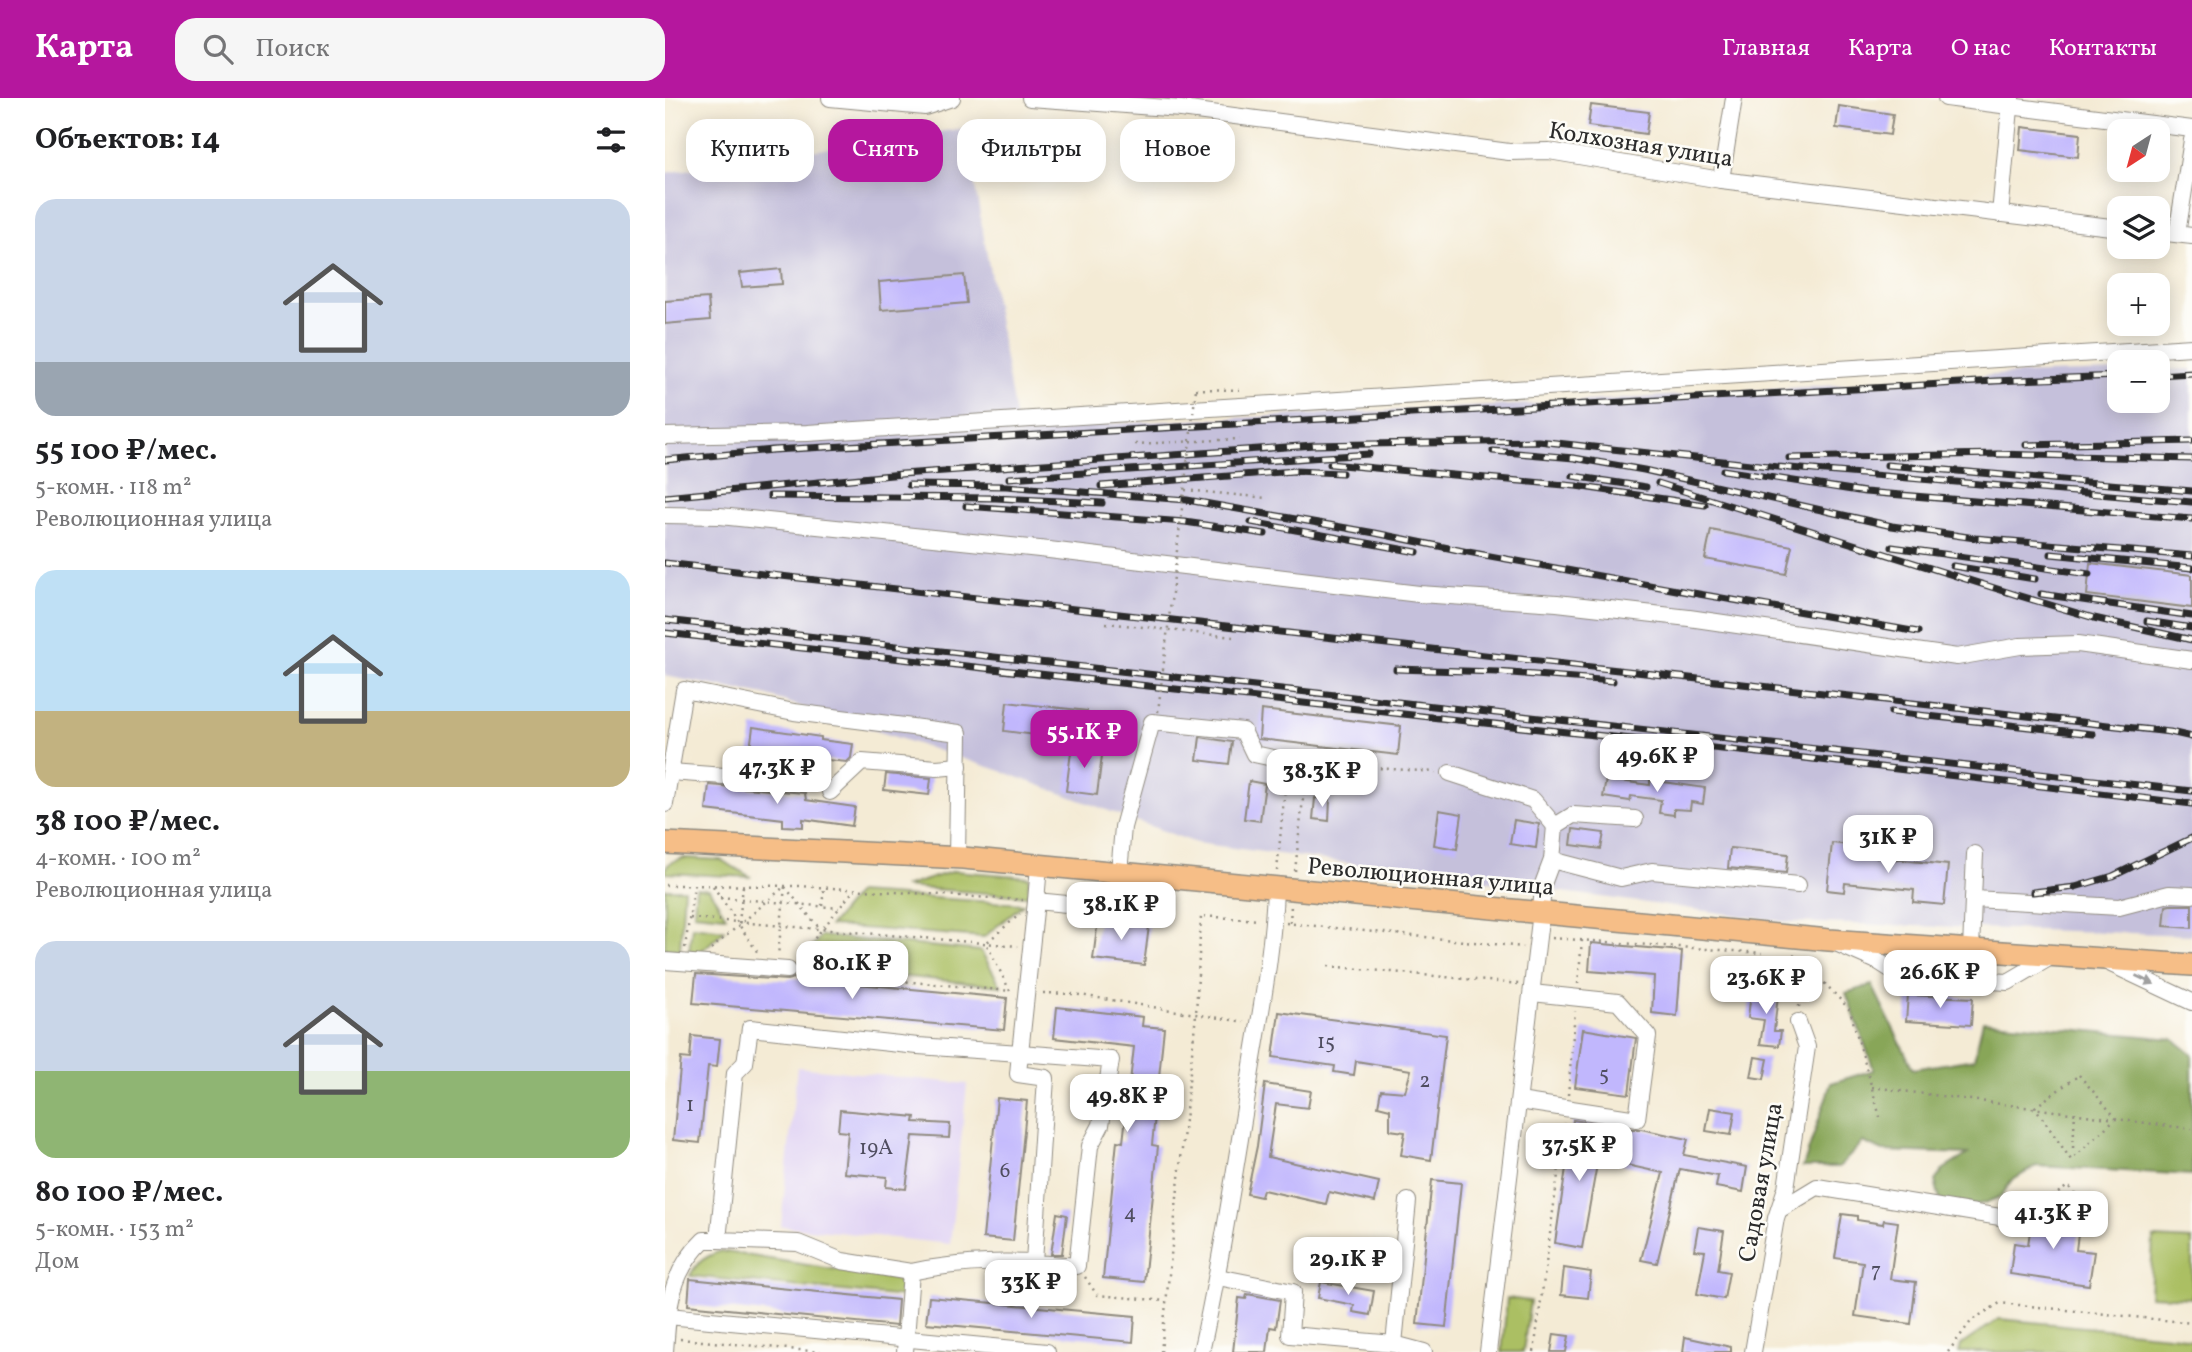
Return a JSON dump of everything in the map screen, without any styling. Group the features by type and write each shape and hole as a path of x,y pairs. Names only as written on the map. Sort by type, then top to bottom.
{"main road":[{"name":"Революционная улица","path":"674,844 957,858 1829,940 2192,965"},
{"path":"665,856 674,844"}],"street":[{"path":"830,98 925,107 952,98"},
{"name":"Колхозная улица","path":"1030,98 1181,109 1509,152 1549,150 1721,180 2107,227"},
{"path":"1721,180 1734,98"},
{"path":"1946,98 2010,102 2192,129"},
{"path":"2000,214 2010,102"},
{"path":"2185,235 2192,140"},
{"path":"665,436 807,433 2192,347"},
{"path":"665,515 720,516 1049,550 1419,594 1570,604 1689,618 1957,657 2020,646 2078,644 2192,660"},
{"path":"665,804 684,690 794,712 959,733 957,858"},
{"path":"1119,873 1123,827 1152,722 1243,731 1254,754 1287,761"},
{"path":"830,792 862,762 937,768 959,766"},
{"path":"671,772 790,780"},
{"path":"1450,773 1533,800 1555,826 1552,860 1543,884 1488,1352"},
{"path":"1555,826 1573,815 1635,820"},
{"path":"1971,950 1975,854"},
{"path":"1552,860 1621,878 1652,871 1798,885"},
{"path":"1034,1262 1047,1078 1018,1074 1039,866"},
{"path":"1036,901 1149,912 1152,876"},
{"path":"1201,1352 1218,1277 1282,922 1284,889"},
{"path":"1973,899 2119,907 2169,894 2192,895"},
{"path":"1829,940 1879,962 1902,976 1915,977 2008,982 2054,954"},
{"path":"2098,958 2192,1002"},
{"path":"665,961 777,969"},
{"path":"1519,1101 1637,1119 1648,1036 1618,1002 1577,998 1532,989"},
{"name":"Садовая улица","path":"1753,1352 1779,1210 1786,1188 1807,1047 1798,1022"},
{"path":"666,1345 669,1315 679,1270 689,1254 704,1240 798,1243 842,1261 911,1272 985,1262 1034,1262 1077,1266 1090,1146 1101,1125 1111,1060 918,1046 750,1028 745,1063 735,1073 717,1240"},
{"path":"1779,1210 1817,1188 2006,1218"},
{"path":"1394,1344 1408,1201"},
{"path":"906,1345 911,1272"},
{"path":"1218,1277 1293,1292 1290,1335 1394,1344 1424,1352"},
{"path":"669,1315 906,1345 1047,1352"}],"path":[{"path":"1158,712 1196,389 1246,390"},
{"path":"1135,443 1240,439"},
{"path":"1185,490 1267,498"},
{"path":"1106,623 1233,637"},
{"path":"1282,922 1287,761 1450,773"},
{"path":"1284,889 1307,764"},
{"path":"665,885 785,886 1036,901"},
{"path":"689,963 694,885"},
{"path":"713,886 777,969"},
{"path":"739,923 743,886"},
{"path":"689,963 785,886"},
{"path":"777,969 785,886"},
{"path":"785,886 821,930"},
{"path":"822,906 824,888"},
{"path":"777,969 821,930 854,890"},
{"path":"720,897 839,908"},
{"path":"986,943 1036,901"},
{"path":"1161,1352 1196,1014 1201,916 1538,943 1582,940 1766,953"},
{"path":"690,918 1031,947"},
{"path":"1534,1352 1567,1110 1582,940"},
{"path":"986,943 1010,991"},
{"path":"1793,955 1814,972 1850,1010 1880,1117"},
{"path":"1798,1022 1801,962"},
{"path":"1328,966 1532,989"},
{"path":"2035,1107 2079,1075 2116,1118"},
{"path":"1872,1087 2192,1129"},
{"path":"2035,1107 2071,1160 2116,1118"},
{"path":"2073,1148 2075,1112"},
{"path":"2006,1218 2014,1206 2035,1209 2077,1215 2092,1212 2068,1185 2035,1209"},
{"path":"1077,1266 1097,1295 1166,1301"},
{"path":"1948,1352 1972,1320 2000,1303 2192,1323"},
{"path":"666,1345 821,1352"}],"shaded area":[{"path":"957,129 957,182 974,182 1017,428 1555,403 2012,374 2107,371 2107,413 2170,413 2170,370 2192,369 2192,935 1789,922 1196,843 1001,771 765,695 665,676 665,173 686,170 686,182 814,182 814,151 828,149 828,182 943,182 943,131"},
{"path":"797,1067 967,1084 950,1244 781,1226"}],"green space":[{"path":"684,858 721,860 751,877 665,873 669,864"},
{"path":"954,871 1029,877 1028,896 904,887"},
{"path":"696,888 709,889 726,916 694,913"},
{"path":"665,889 684,889 680,950 665,949"},
{"path":"857,893 1023,904 984,937 830,926"},
{"path":"692,926 725,930 698,954 689,952"},
{"path":"821,936 981,951 1001,986 795,966"},
{"path":"1872,985 1913,1069 1974,1059 1983,1021 2173,1039 2192,1054 2192,1175 2036,1166 2010,1182 2002,1196 1985,1203 1963,1207 1941,1203 1935,1181 1944,1169 1968,1154 1883,1151 1863,1142 1839,1167 1803,1167 1831,1083 1874,1070 1846,993"},
{"path":"2153,1238 2192,1240 2192,1298 2150,1296"},
{"path":"720,1251 895,1279 902,1284 903,1297 690,1276 702,1260"},
{"path":"1507,1298 1530,1301 1523,1352 1502,1352"},
{"path":"1999,1319 2179,1336 2192,1340 2192,1352 1959,1352 1961,1345"}],"building":[{"path":"1591,105 1649,112 1646,134 1588,126"},
{"path":"1839,106 1893,114 1890,135 1836,128"},
{"path":"2022,127 2080,134 2078,157 2020,150"},
{"path":"781,269 782,284 742,287 740,273"},
{"path":"964,275 967,303 881,310 879,282"},
{"path":"708,298 710,320 665,324 665,301"},
{"path":"1711,530 1792,546 1786,574 1705,559"},
{"path":"2090,563 2192,575 2192,608 2087,595"},
{"path":"1007,702 1087,711 1083,741 1004,731"},
{"path":"1261,710 1401,726 1398,755 1259,739"},
{"path":"753,727 853,744 851,758 847,762 818,759 816,774 748,764"},
{"path":"1200,737 1232,742 1229,764 1197,760"},
{"path":"1072,744 1103,748 1097,795 1066,791"},
{"path":"886,774 931,778 929,795 884,790"},
{"path":"1606,779 1650,785 1650,780 1705,788 1703,804 1691,802 1690,810 1674,809 1674,815 1659,813 1661,800 1631,796 1630,801 1603,797"},
{"path":"1249,781 1265,784 1260,821 1244,819"},
{"path":"709,785 805,793 806,800 855,807 852,826 803,819 803,827 783,826 783,819 706,810"},
{"path":"1315,798 1330,799 1329,821 1313,819"},
{"path":"1439,810 1462,814 1457,849 1434,845"},
{"path":"1514,820 1539,824 1536,848 1510,844"},
{"path":"1573,829 1604,833 1601,849 1571,845"},
{"path":"1832,843 1849,845 1848,854 1948,865 1944,905 1913,902 1914,890 1845,883 1844,892 1827,890"},
{"path":"1730,848 1788,854 1786,873 1728,868"},
{"path":"2192,905 2192,928 2164,926 2166,906"},
{"path":"1098,920 1149,926 1144,965 1093,959"},
{"path":"1591,943 1682,951 1677,1016 1652,1013 1654,976 1589,971"},
{"path":"696,974 787,980 794,978 1007,998 1004,1030 693,1003"},
{"path":"1751,992 1778,995 1774,1031 1781,1031 1779,1046 1760,1044 1764,1020 1748,1018"},
{"path":"1908,995 1973,998 1971,1025 1906,1021"},
{"path":"1057,1007 1143,1017 1142,1026 1164,1028 1152,1145 1158,1146 1144,1282 1103,1278 1117,1141 1123,1142 1134,1047 1054,1038"},
{"path":"1279,1012 1446,1035 1431,1160 1401,1155 1405,1132 1390,1130 1390,1109 1378,1106 1381,1090 1405,1092 1411,1070 1356,1061 1354,1075 1334,1072 1335,1066 1273,1057"},
{"path":"1583,1029 1636,1038 1629,1094 1575,1087"},
{"path":"692,1036 720,1039 717,1067 708,1066 700,1143 673,1140 681,1058 690,1059"},
{"path":"1755,1057 1768,1059 1764,1079 1751,1077"},
{"path":"1265,1084 1311,1091 1308,1108 1276,1104 1268,1157 1379,1182 1375,1202 1329,1192 1326,1204 1263,1190 1261,1197 1247,1194 1257,1146"},
{"path":"997,1098 1027,1101 1013,1241 983,1238"},
{"path":"1710,1108 1735,1112 1731,1135 1706,1131"},
{"path":"840,1110 915,1117 914,1122 950,1124 949,1138 913,1136 906,1189 886,1187 887,1177 844,1173 848,1132 838,1131"},
{"path":"1573,1120 1604,1125 1582,1248 1555,1243"},
{"path":"1630,1129 1688,1139 1684,1155 1747,1167 1743,1192 1716,1187 1718,1176 1680,1169 1657,1263 1641,1260 1663,1173 1622,1164"},
{"path":"1432,1180 1461,1183 1446,1327 1417,1324"},
{"path":"2033,1211 2080,1218 2076,1250 2094,1252 2089,1285 2010,1274 2014,1243 2028,1245"},
{"path":"1057,1213 1067,1215 1062,1254 1051,1254"},
{"path":"1842,1214 1857,1216 1857,1220 1883,1224 1884,1220 1898,1222 1890,1279 1916,1282 1911,1324 1855,1316 1863,1262 1835,1258"},
{"path":"1698,1227 1724,1231 1718,1270 1729,1272 1724,1299 1697,1294 1705,1251 1694,1250"},
{"path":"1564,1268 1591,1272 1588,1298 1561,1295"},
{"path":"690,1279 898,1300 896,1326 688,1305"},
{"path":"1321,1282 1374,1291 1370,1315 1353,1312 1354,1305 1318,1298"},
{"path":"1247,1294 1280,1300 1276,1328 1270,1327 1267,1352 1233,1352 1239,1298 1246,1299"},
{"path":"929,1297 1135,1316 1133,1342 926,1323"},
{"path":"1554,1334 1569,1336 1566,1352 1551,1352"},
{"path":"1685,1337 1731,1347 1731,1352 1683,1352"}],"railway":[{"path":"2170,374 2192,373"},
{"path":"665,460 773,450 2107,376"},
{"path":"665,497 902,474 1314,445 1538,441 1778,467 2192,502"},
{"path":"2026,445 2192,441"},
{"path":"1493,451 1574,458 1644,470 1892,526 1975,538 2192,556"},
{"path":"1009,478 1369,454"},
{"path":"1789,458 1998,454 2192,459"},
{"path":"1330,464 1576,486 1705,505"},
{"path":"1887,465 2192,491"},
{"path":"1723,470 1865,492 2192,519"},
{"path":"1101,486 1294,471 1342,473"},
{"path":"1573,476 1646,487"},
{"path":"1658,483 2094,618 2192,640"},
{"path":"909,485 1006,486 1187,500 1918,632"},
{"path":"770,496 996,498 1102,503"},
{"path":"966,506 1185,522 1265,534"},
{"path":"1251,522 1417,552"},
{"path":"1892,547 2089,574"},
{"path":"2051,554 2192,568"},
{"path":"665,563 2170,732 2192,737"},
{"path":"1953,566 2035,579"},
{"path":"2041,594 2192,616"},
{"path":"665,620 2192,791"},
{"path":"2147,621 2192,628"},
{"path":"665,633 1804,758 2192,804"},
{"path":"1396,669 1498,672 1613,681"},
{"path":"1891,712 2093,734"},
{"path":"2033,892 2075,887 2113,876 2192,838"}]}
